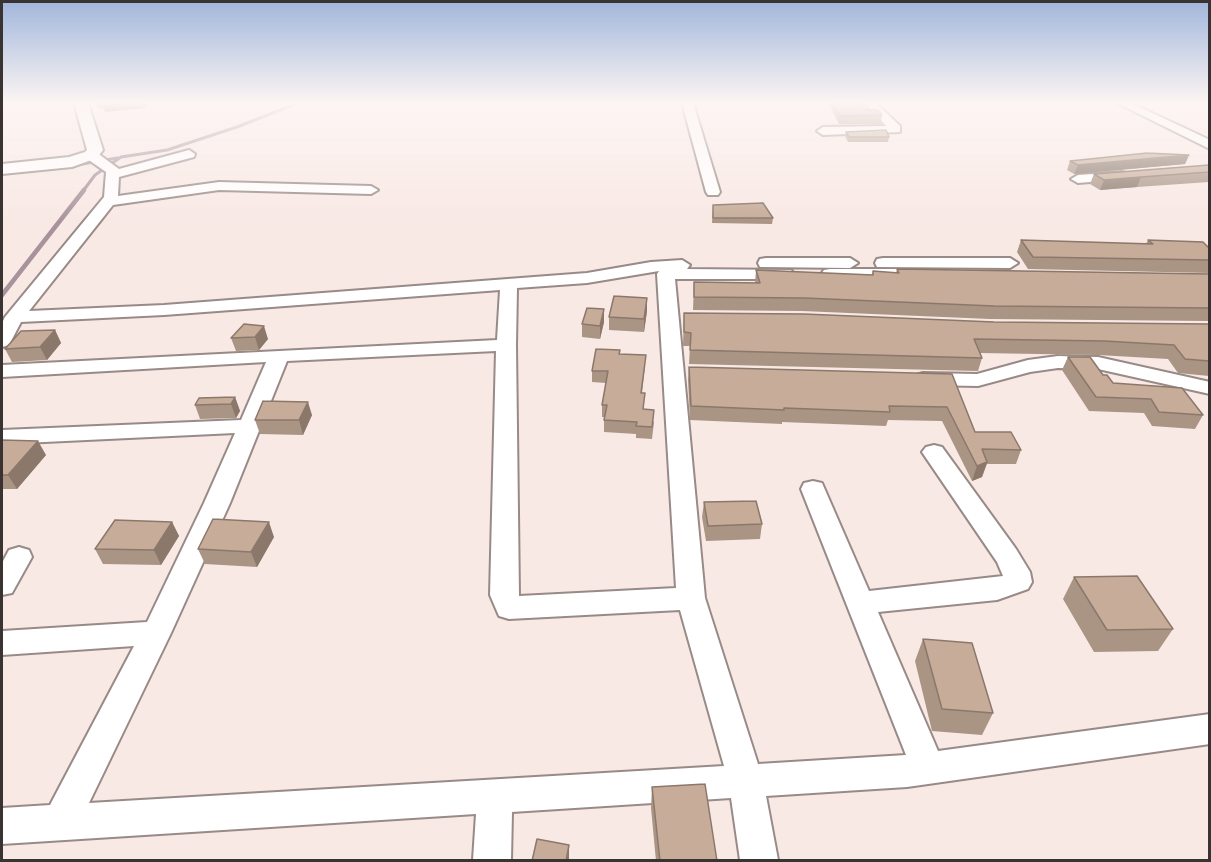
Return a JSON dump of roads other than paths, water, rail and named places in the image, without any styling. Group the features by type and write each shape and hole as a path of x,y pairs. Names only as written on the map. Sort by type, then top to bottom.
{"main road":[{"path":"2,169 72,162 94,157 93,143"}],"street":[{"path":"699,143 713,192"},
{"path":"113,173 189,154"},
{"path":"94,157 113,173"},
{"path":"2,341 14,317 110,201 113,173"},
{"path":"1078,179 1133,175"},
{"path":"110,201 219,186 371,190"},
{"path":"14,317 164,310 587,278 651,267 730,263 1010,263"},
{"path":"759,861 746,782 691,598 684,372 669,317 666,274 1023,276"},
{"path":"509,283 506,345 504,594 509,608 691,598"},
{"path":"669,317 690,318"},
{"path":"2,371 506,345"},
{"path":"61,822 156,633 217,503 279,355"},
{"path":"907,378 978,380 1028,366 1058,362 1098,363 1209,388"},
{"path":"2,437 249,426"},
{"path":"860,603 997,589 1018,582 1016,572 1006,556 934,452"},
{"path":"813,489 928,768"},
{"path":"2,585 19,557"},
{"path":"2,643 156,633"},
{"path":"2,826 746,782 928,768 1209,729"},
{"path":"492,861 495,797"}],"waterway":[{"path":"83,191 95,175 121,157 167,150 188,143"},
{"path":"71,166 117,158"},
{"path":"2,295 84,190"}]}
